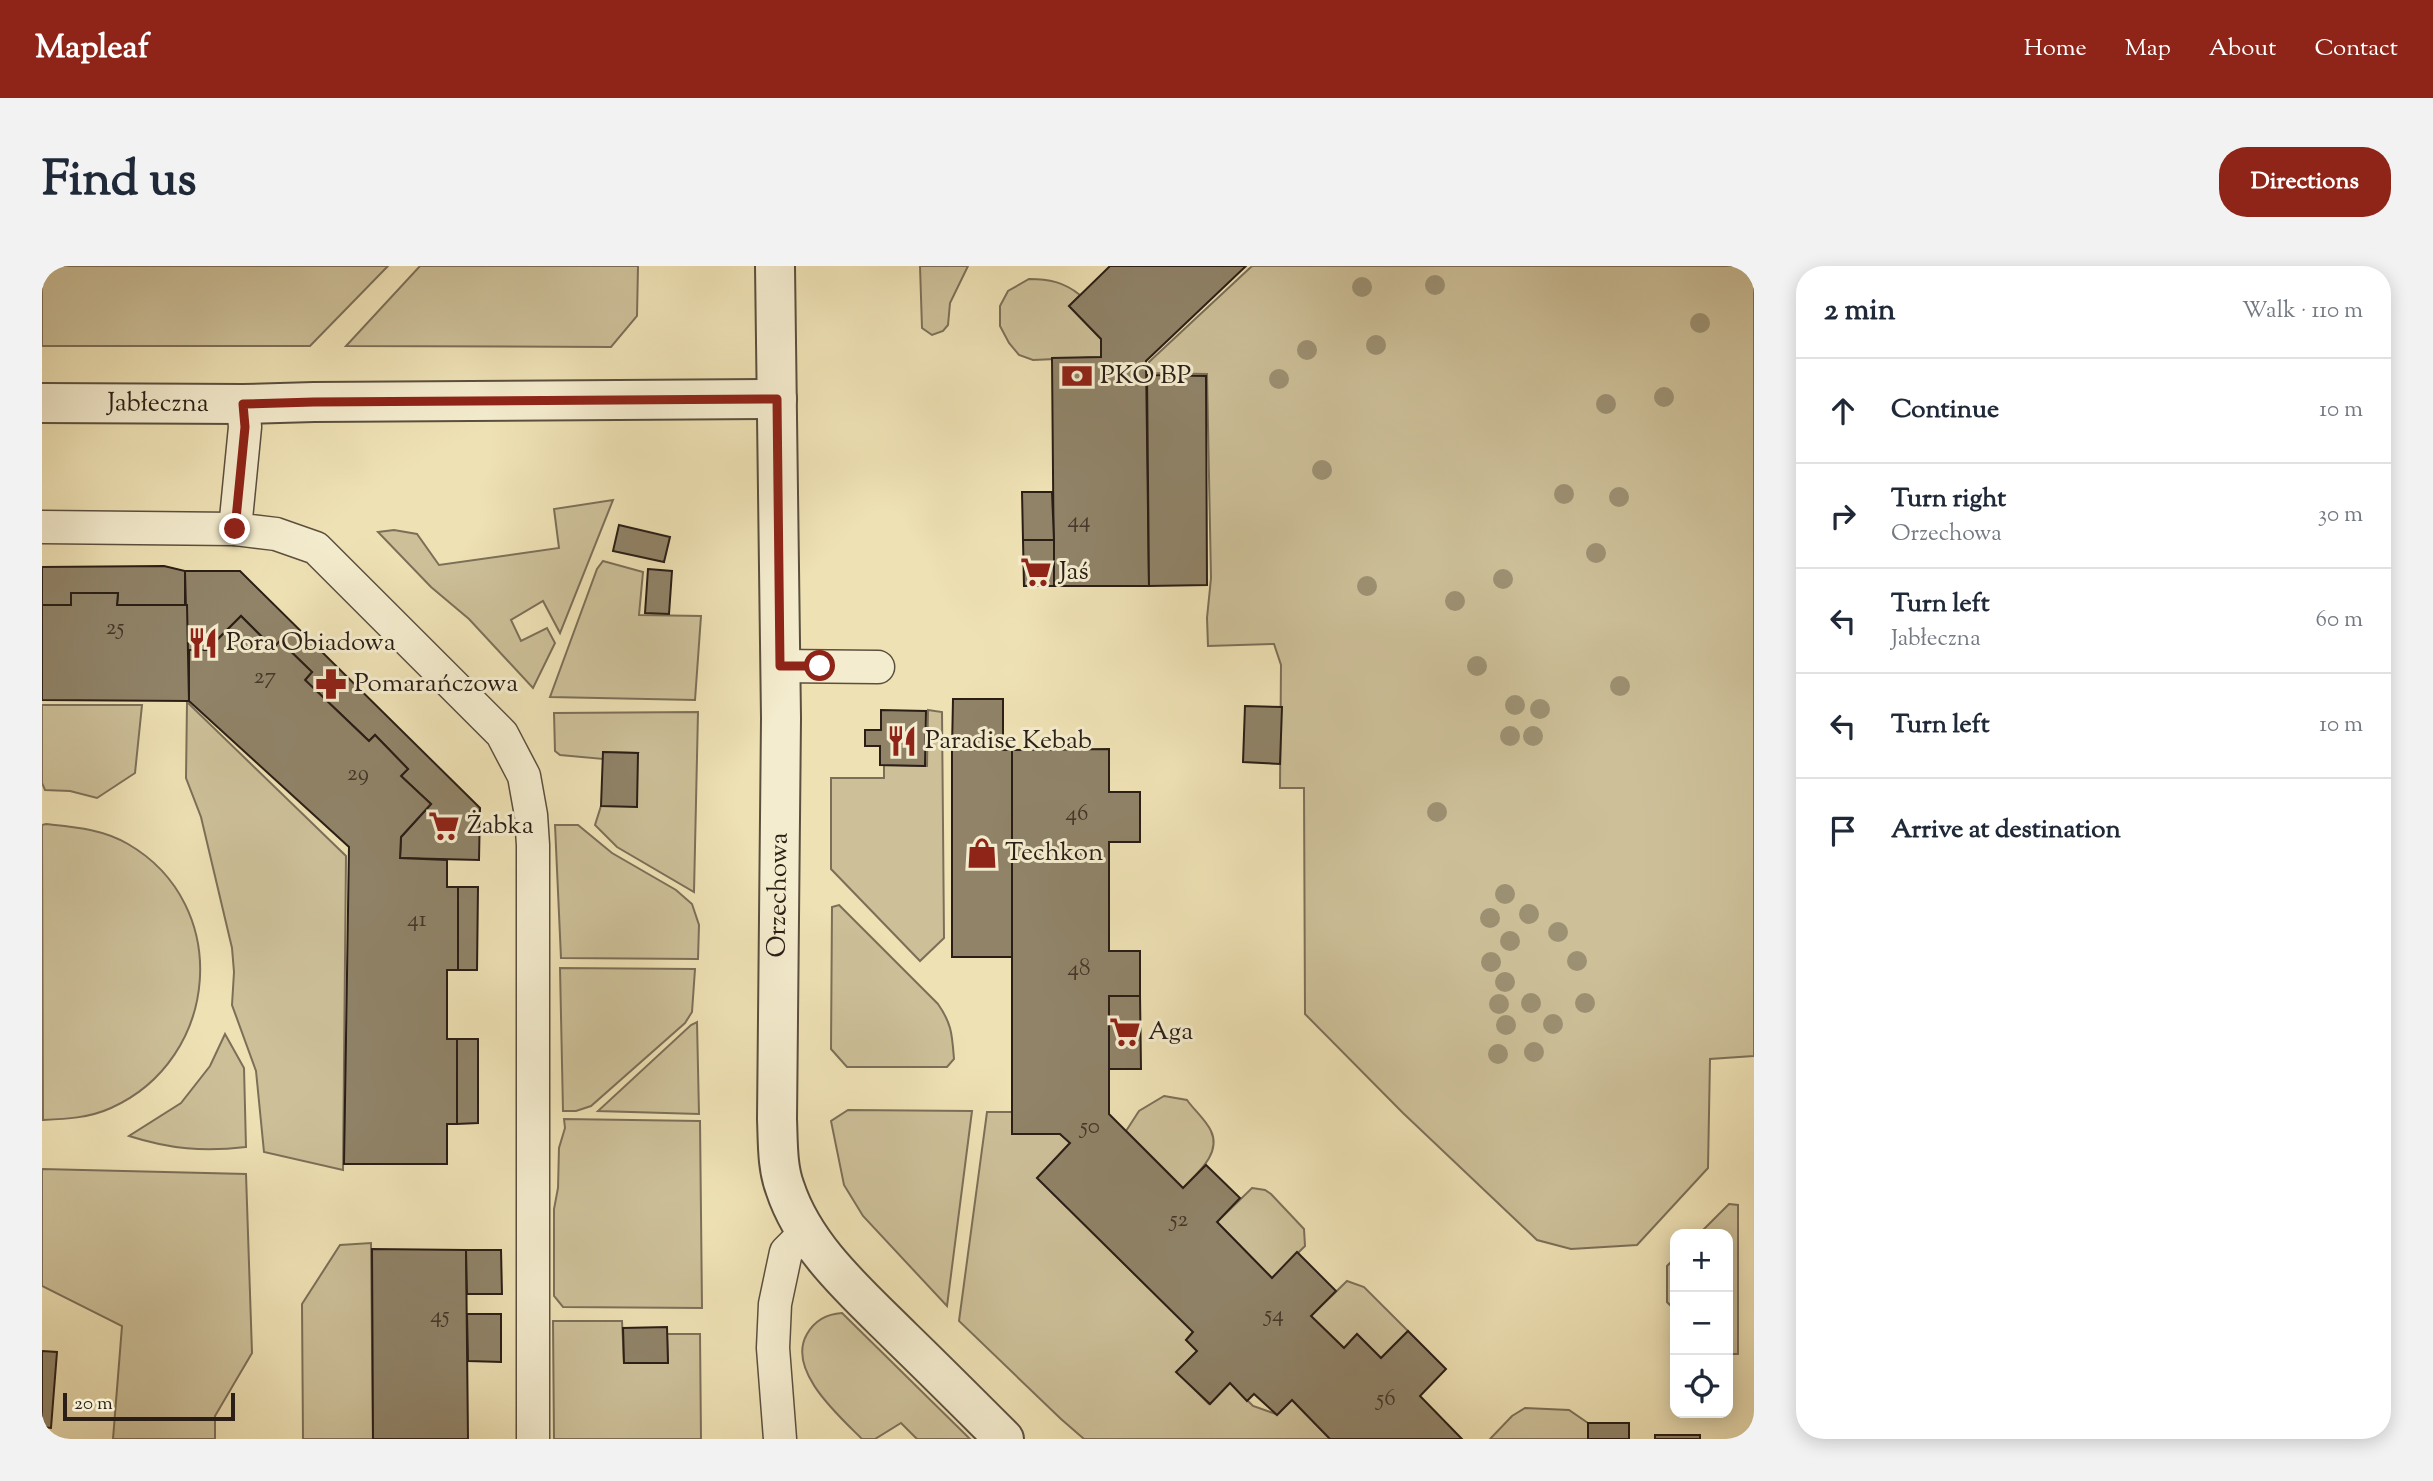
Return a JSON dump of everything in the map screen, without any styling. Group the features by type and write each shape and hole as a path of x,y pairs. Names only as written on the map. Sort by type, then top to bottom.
{"street":[{"name":"Orzechowa","path":"775,266 780,666 778,1144 785,1188 806,1232 826,1259 1004,1439"},
{"name":"Jabłeczna","path":"42,403 777,399"}],"lane":[{"path":"235,529 245,427 243,404"},
{"path":"42,527 235,529 276,534 316,548 502,734 524,776 533,845 533,1439"},
{"path":"780,666 878,667"},
{"path":"780,1439 773,1348 775,1304 786,1252 806,1232"}],"shaded area":[{"path":"42,266 388,266 310,346 42,346"},
{"path":"420,266 638,266 637,316 611,347 346,346"},
{"path":"920,266 968,266 950,303 948,325 943,331 932,335 922,328"},
{"path":"1252,266 1754,266 1754,1056 1710,1059 1708,1168 1637,1245 1571,1249 1537,1240 1403,1113 1305,1014 1304,788 1280,788 1281,665 1274,644 1208,646 1207,618 1211,578 1207,374 1150,373 1149,362"},
{"path":"1029,279 1056,282 1080,295 1069,306 1101,339 1101,357 1033,360 1019,355 1000,326 1000,306 1008,291"},
{"path":"613,500 560,633 543,601 511,620 521,641 547,628 555,643 533,688 469,619 431,587 378,532 394,530 417,534 439,565 559,548 554,509"},
{"path":"603,561 643,572 639,615 701,616 695,700 550,697 597,569"},
{"path":"187,702 346,856 343,1170 264,1152 256,1071 232,1005 232,948 201,817 186,778"},
{"path":"42,705 142,705 135,773 97,798 70,791 45,790 42,783"},
{"path":"928,710 942,712 944,938 920,961 831,869 831,778 884,778 884,765 927,766"},
{"path":"698,712 694,892 617,847 595,825 601,806 638,753 603,752 603,759 560,755 555,751 554,713"},
{"path":"42,825 88,829 109,835 128,844 162,871 185,904 198,941 200,981 192,1019 174,1055 147,1085 103,1111 43,1120"},
{"path":"555,825 578,825 612,853 676,890 692,904 699,925 698,959 561,958"},
{"path":"839,905 938,1004 952,1036 954,1059 947,1067 847,1067 831,1049 832,907"},
{"path":"560,968 695,969 692,1012 685,1023 591,1106 576,1111 563,1111"},
{"path":"697,1022 699,1114 598,1111 691,1025"},
{"path":"225,1034 244,1068 246,1147 187,1148 129,1136 181,1103 210,1066"},
{"path":"1164,1096 1187,1100 1209,1127 1213,1139 1213,1148 1206,1163 1183,1188 1126,1131 1139,1111"},
{"path":"848,1110 972,1111 947,1306 863,1216 844,1185 831,1121"},
{"path":"987,1112 1012,1112 1012,1133 1060,1134 1070,1143 1037,1178 1193,1332 1186,1340 1197,1351 1177,1372 1209,1404 1230,1383 1253,1406 1276,1414 1292,1400 1330,1439 1084,1439 1061,1419 959,1321"},
{"path":"564,1119 700,1121 702,1308 563,1307 554,1296 554,1209"},
{"path":"42,1169 246,1174 252,1353 215,1416 215,1439 113,1439 122,1326 42,1286"},
{"path":"1252,1188 1271,1194 1304,1229 1305,1246 1272,1278 1217,1222"},
{"path":"1729,1204 1738,1205 1738,1354 1733,1354 1733,1229 1704,1229"},
{"path":"371,1243 373,1439 303,1439 302,1304 340,1245"},
{"path":"1670,1263 1670,1305 1667,1302 1667,1266"},
{"path":"1347,1281 1364,1287 1408,1331 1381,1358 1357,1334 1344,1348 1311,1316"},
{"path":"842,1313 970,1439 917,1439 901,1423 875,1439 862,1439 818,1391 804,1362 802,1348 810,1329 822,1319"},
{"path":"553,1321 622,1321 624,1363 668,1363 667,1334 700,1334 701,1439 554,1439"},
{"path":"1525,1408 1569,1410 1588,1423 1588,1439 1490,1439 1512,1416"}],"building":[{"path":"1110,266 1246,266 1146,361 1149,586 1054,586 1052,358 1101,357 1101,339 1069,306"},
{"path":"1147,375 1206,376 1207,585 1149,586"},
{"path":"1022,492 1052,492 1054,540 1023,540"},
{"path":"619,525 670,537 664,562 613,551"},
{"path":"1023,540 1054,540 1054,586 1024,586"},
{"path":"164,566 185,571 185,605 117,605 118,593 71,593 71,605 42,605 42,567"},
{"path":"648,569 672,571 669,614 645,613"},
{"path":"185,571 240,571 480,808 479,860 400,858 401,837 431,804 401,776 408,769 375,735 369,741 305,680 312,672 280,641 273,648 241,616 207,650 187,650"},
{"path":"71,593 118,593 117,605 187,605 189,701 42,700 42,605 71,605"},
{"path":"241,616 273,648 280,641 312,672 305,680 369,741 375,735 408,769 401,776 431,804 401,837 400,858 447,860 447,887 458,887 458,970 447,970 447,1039 457,1039 457,1124 447,1124 447,1164 344,1164 349,847 189,701 189,650 207,650"},
{"path":"953,699 1003,699 1003,750 952,749"},
{"path":"1245,706 1282,707 1280,764 1243,762"},
{"path":"881,710 926,711 925,766 880,765 880,746 865,746 865,730 881,730"},
{"name":"Techkon","path":"952,749 1012,750 1012,957 952,957"},
{"path":"1109,749 1109,792 1140,792 1140,842 1109,842 1109,951 1140,951 1140,996 1109,996 1109,1114 1183,1188 1206,1165 1240,1198 1217,1222 1272,1278 1297,1252 1336,1291 1311,1316 1344,1348 1357,1334 1381,1358 1408,1331 1446,1369 1420,1396 1462,1439 1330,1439 1292,1400 1277,1415 1254,1394 1247,1401 1230,1383 1210,1404 1176,1372 1197,1351 1186,1340 1193,1332 1037,1178 1070,1143 1060,1134 1012,1134 1012,750"},
{"path":"603,752 638,753 637,807 601,806"},
{"path":"458,887 478,887 477,970 458,970"},
{"name":"Aga","path":"1109,996 1140,996 1141,1069 1109,1069"},
{"path":"457,1039 478,1039 478,1123 457,1124"},
{"path":"372,1249 466,1250 468,1439 373,1439"},
{"path":"466,1250 501,1250 502,1294 467,1294"},
{"path":"467,1314 501,1314 501,1362 468,1361"},
{"path":"667,1327 668,1363 624,1363 623,1328"},
{"path":"42,1351 57,1352 51,1428 42,1427"},
{"path":"1588,1423 1629,1423 1629,1439 1588,1439"},
{"path":"1655,1435 1700,1435 1700,1439 1655,1439"}],"place":[{"name":"PKO BP","path":"1077,376"},
{"name":"Jaś","path":"1036,572"},
{"name":"Pora Obiadowa","path":"203,643"},
{"name":"Pomarańczowa","path":"331,684"},
{"name":"Paradise Kebab","path":"902,741"},
{"name":"Żabka","path":"444,826"},
{"name":"Techkon","path":"982,853"},
{"name":"Aga","path":"1125,1032"}],"route":[{"path":"235,529 245,427 243,404 777,399 780,666 820,666"}]}
